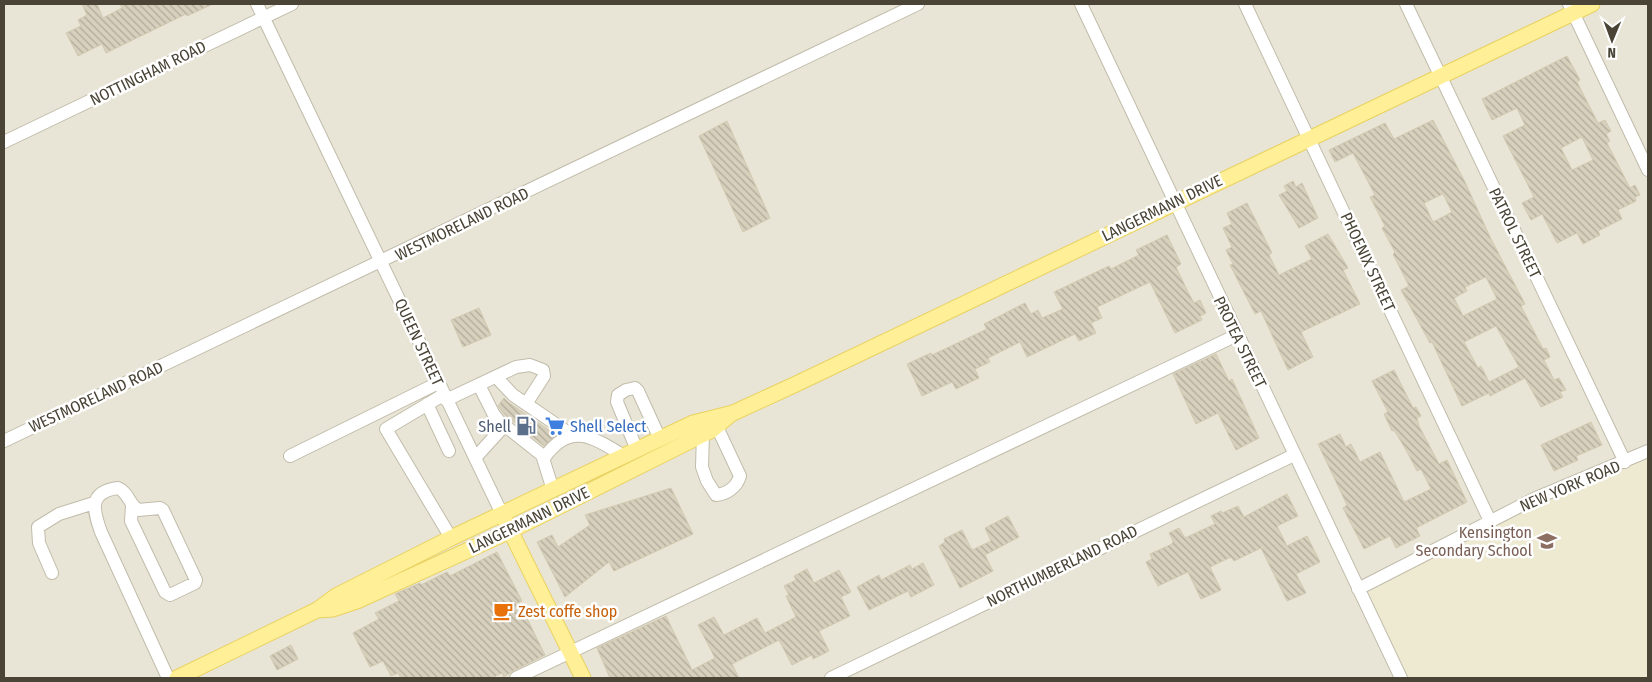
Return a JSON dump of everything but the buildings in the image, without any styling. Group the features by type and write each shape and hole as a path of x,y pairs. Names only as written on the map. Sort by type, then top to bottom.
{"main road":[{"name":"LANGERMANN DRIVE","path":"177,678 317,610 336,596 451,538 706,418 732,413 1309,137 1441,76 1571,8 1592,4"},
{"name":"LANGERMANN DRIVE","path":"317,610 333,609 357,601 510,531 717,427 732,413"},
{"name":"QUEEN STREET","path":"502,514 583,678"}],"street":[{"name":"QUEEN STREET","path":"258,4 382,262 442,393 502,514"},
{"name":"NOTTINGHAM ROAD","path":"4,142 292,4"},
{"name":"WESTMORELAND ROAD","path":"4,441 382,262 918,4"},
{"name":"PROTEA STREET","path":"1081,4 1401,678"},
{"name":"PHOENIX STREET","path":"1245,4 1490,522"},
{"name":"PATROL STREET","path":"1406,4 1625,462"},
{"path":"1571,8 1648,170"},
{"path":"516,678 1237,335"},
{"path":"290,456 442,393 479,385 526,365 543,370 543,380 526,404"},
{"path":"496,377 505,388 573,436"},
{"path":"479,385 493,413 544,458 553,490"},
{"path":"630,453 616,402 618,395 626,390 635,388 638,391 660,439"},
{"path":"442,393 386,428 451,538"},
{"path":"427,404 449,452"},
{"path":"475,458 505,425"},
{"path":"703,434 704,474 716,494 722,494 736,485 740,476 717,427"},
{"path":"544,458 558,442 573,436 590,437 630,453"},
{"name":"NEW YORK ROAD","path":"1358,589 1536,498 1648,451"},
{"name":"NORTHUMBERLAND ROAD","path":"831,678 1294,455"},
{"path":"52,572 39,543 38,527 59,514 94,503 106,491 118,488 125,492 132,506 131,521 164,592 170,595 195,583 195,577 163,510 156,507 141,511 132,506"},
{"path":"94,503 94,511 101,532 168,678"}],"shaded area":[{"path":"4,4 1648,4 1648,678 4,678"},
{"name":"Kensington Secondary School","path":"1648,446 1648,678 1401,678 1355,583"}],"place":[{"name":"Shell","path":"526,426"},
{"name":"Shell Select","path":"555,426"},
{"name":"Kensington Secondary School","path":"1547,541"},
{"name":"Zest coffe shop","path":"503,611"}]}
